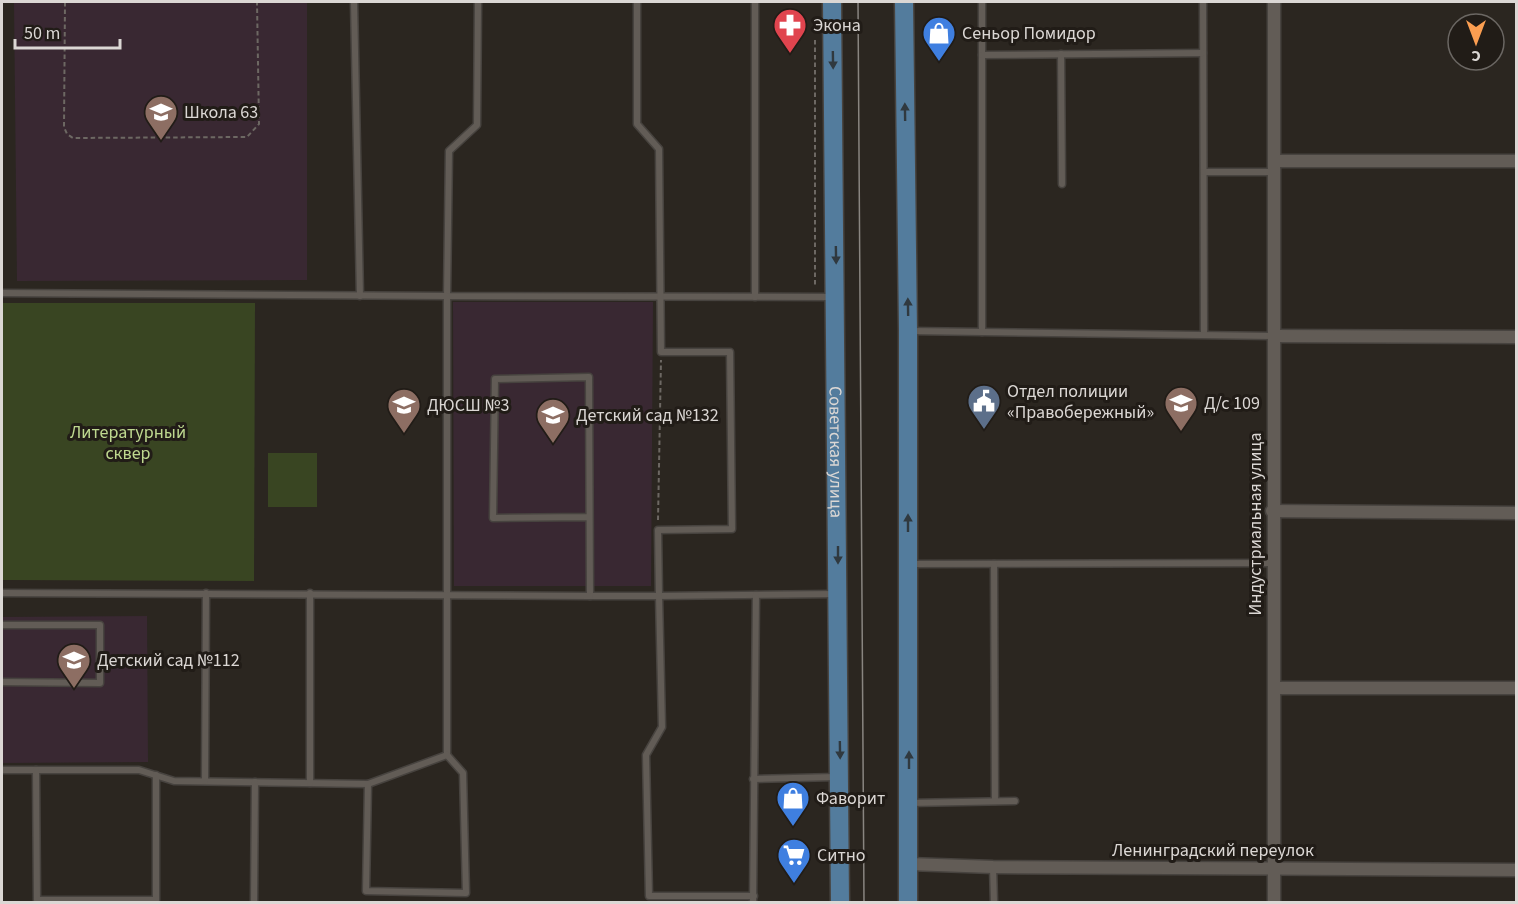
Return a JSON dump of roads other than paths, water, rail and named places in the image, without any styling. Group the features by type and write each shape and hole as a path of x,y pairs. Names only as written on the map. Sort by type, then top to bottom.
{"main road":[{"name":"Советская улица","path":"832,2 840,903"},
{"path":"904,2 908,331 908,903"}],"street":[{"name":"Индустриальная улица","path":"1274,2 1272,511 1275,688 1274,903"},
{"path":"1275,167 1516,160"},
{"path":"1273,336 1516,337"},
{"path":"1272,511 1516,513"},
{"path":"1275,688 1516,688"},
{"name":"Ленинградский переулок","path":"909,864 993,867 1516,870"}],"lane":[{"path":"354,2 360,296"},
{"path":"368,784 366,891 466,893 463,773 447,755 447,296 449,151 477,125 478,2"},
{"path":"637,2 637,124 659,149 661,352 730,352 732,529 658,530 662,727 646,755 649,896 753,899 756,595"},
{"path":"756,2 756,297"},
{"path":"982,2 982,332"},
{"path":"1203,2 1204,333"},
{"path":"982,55 1203,53"},
{"path":"1061,54 1062,184"},
{"path":"1204,172 1275,167"},
{"path":"2,293 836,297"},
{"path":"908,331 1204,333 1273,336"},
{"path":"589,518 494,518 495,379 589,376 590,596"},
{"path":"909,564 1272,563"},
{"path":"994,564 995,801"},
{"path":"2,593 310,593 446,596 838,594"},
{"path":"205,781 206,593"},
{"path":"310,593 310,783"},
{"path":"2,625 100,626 100,683 2,682"},
{"path":"2,770 140,770 174,781 368,784 447,755"},
{"path":"36,770 38,901 156,900 156,775"},
{"path":"753,779 840,777"},
{"path":"254,903 255,782"},
{"path":"909,803 1015,801"},
{"path":"993,867 994,903"}],"tram line":[{"path":"858,2 864,902"}],"place":[{"name":"Экона","path":"790,54"},
{"name":"Сеньор Помидор","path":"939,62"},
{"name":"Школа 63","path":"161,141"},
{"name":"Отдел полиции «Правобережный»","path":"984,430"},
{"name":"Д/с 109","path":"1181,432"},
{"name":"ДЮСШ №3","path":"404,434"},
{"name":"Детский сад №132","path":"553,444"},
{"name":"Детский сад №112","path":"74,689"},
{"name":"Фаворит","path":"793,827"},
{"name":"Ситно","path":"794,884"}],"park label":[{"name":"Литературный сквер","path":"128,442"}]}
